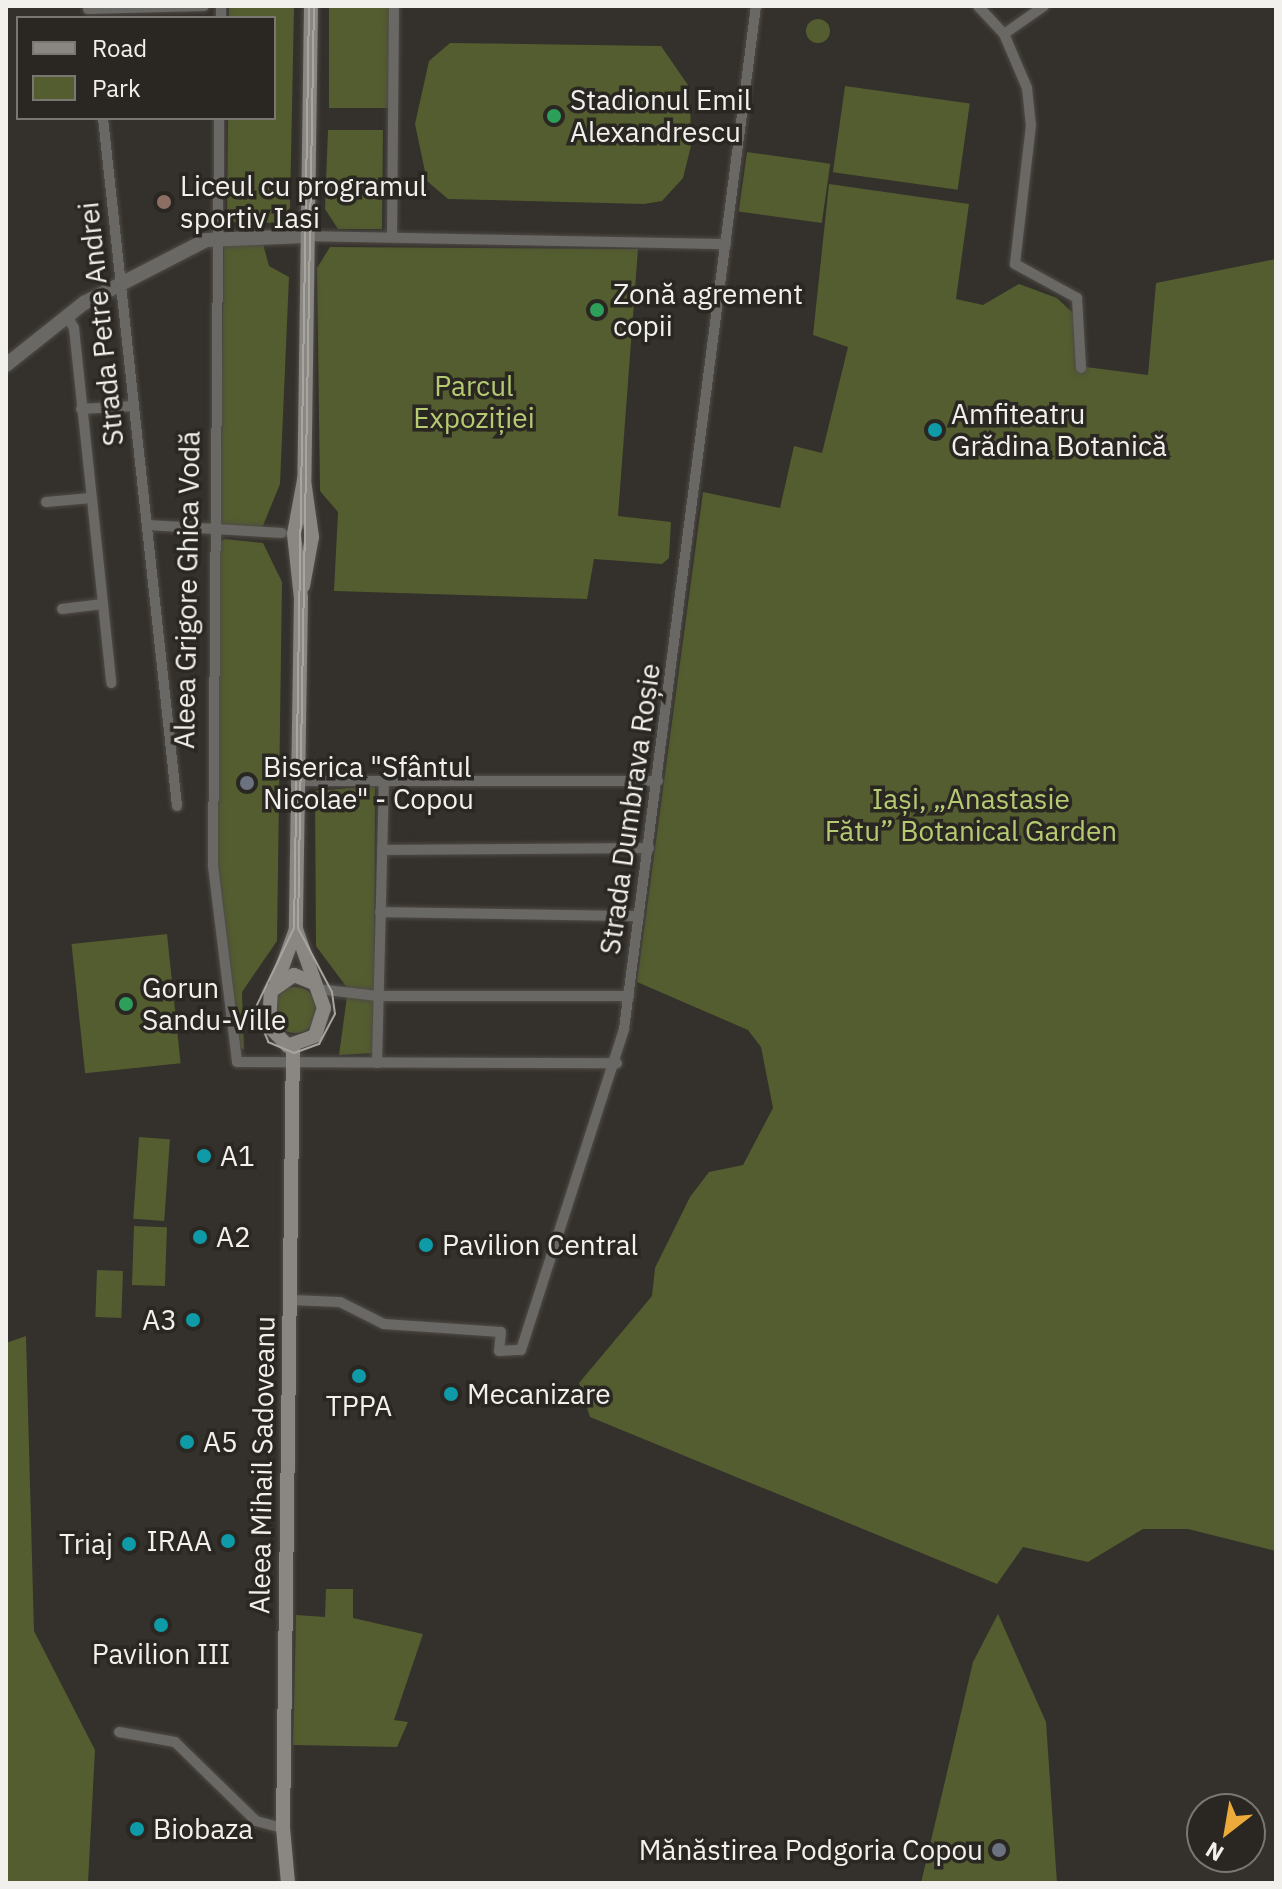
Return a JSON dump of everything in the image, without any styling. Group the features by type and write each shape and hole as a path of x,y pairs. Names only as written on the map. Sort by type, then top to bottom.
{"main road":[{"path":"296,929 316,986 321,1027 294,1054 269,1026 275,985 296,929 301,598 294,518 304,480 311,6"},
{"path":"275,985 294,975 316,986"},
{"name":"Aleea Mihail Sadoveanu","path":"288,1883 283,1828 294,1054"}],"street":[{"path":"88,11 157,11 204,6"},
{"path":"392,237 394,6"},
{"name":"Strada Dumbrava Roșie","path":"291,1300 340,1302 384,1324 501,1332 499,1351 521,1350 617,1063 629,996 756,6"},
{"path":"978,6 1004,34 1020,63 1031,125 1015,264 1077,298 1081,368"},
{"path":"1004,34 1044,6"},
{"name":"Strada Petre Andrei","path":"103,120 177,806"},
{"name":"Aleea Grigore Ghica Vodă","path":"219,120 215,237 213,866 237,1062 294,1054"},
{"path":"6,365 67,316 121,281 215,237 392,237 726,244"},
{"path":"67,316 81,409 111,683"},
{"path":"81,409 134,406"},
{"path":"46,502 91,498"},
{"path":"148,525 282,533"},
{"path":"62,609 103,604"},
{"path":"299,781 658,781"},
{"path":"377,1063 384,782"},
{"path":"382,850 649,848"},
{"path":"380,912 639,916"},
{"path":"316,986 378,996 629,996"},
{"path":"294,1054 377,1063 617,1063"},
{"path":"119,1732 175,1742 256,1821 283,1828"}],"green space":[{"path":"229,6 294,6 290,208 275,223 227,222 228,120 276,120 276,16 229,16"},
{"path":"329,6 389,6 389,108 329,108"},
{"path":"818,19 829,26 830,31 823,42 818,43 807,36 806,31 813,20"},
{"name":"Stadionul Emil Alexandrescu","path":"450,43 661,46 690,88 691,146 683,178 662,201 644,204 448,199 427,181 415,124 429,61"},
{"path":"845,86 970,104 958,190 833,172"},
{"path":"328,130 383,130 382,229 338,229 325,209"},
{"path":"747,152 830,164 822,223 739,211"},
{"name":"Iași, „Anastasie Fătu” Botanical Garden","path":"829,184 969,204 956,299 983,305 1019,284 1057,298 1075,315 1078,366 1148,375 1156,283 1276,259 1276,1551 1188,1529 1143,1529 1088,1562 1023,1547 997,1584 590,1417 579,1383 652,1296 655,1268 690,1197 709,1172 743,1165 773,1108 761,1047 748,1030 637,982 703,492 780,508 794,446 822,453 848,347 813,335"},
{"path":"263,244 269,266 289,277 280,484 262,528 220,525 224,245"},
{"name":"Parcul Expoziției","path":"330,247 638,249 618,516 671,522 669,558 662,564 594,559 587,599 334,591 338,512 320,491 317,268"},
{"path":"225,539 263,543 282,582 277,941 242,992 244,1050 238,1045 216,861 219,543"},
{"path":"375,786 374,1053 339,1055 348,989 316,946 315,791"},
{"name":"Gorun Sandu-Ville","path":"167,934 181,1063 85,1073 72,944"},
{"path":"295,987 311,994 318,1010 311,1026 295,1033 279,1026 272,1010 279,994"},
{"path":"139,1137 170,1139 164,1221 133,1219"},
{"path":"134,1226 167,1227 165,1286 132,1285"},
{"path":"97,1270 123,1271 121,1318 95,1317"},
{"path":"26,1336 34,1631 95,1750 88,1883 6,1883 6,1343"},
{"path":"326,1589 353,1589 353,1618 423,1634 394,1720 408,1722 397,1747 293,1745 296,1615 325,1617"},
{"path":"998,1614 1046,1722 1057,1883 921,1883 973,1662"}],"tram line":[{"path":"309,6 294,928 255,1009 268,1042 294,1053 319,1044 335,1014 332,992 298,928 314,6"}],"place":[{"name":"Stadionul Emil Alexandrescu","path":"554,116"},
{"name":"Liceul cu programul sportiv Iasi","path":"164,202"},
{"name":"Zonă agrement copii","path":"597,310"},
{"name":"Amfiteatru Grădina Botanică","path":"935,430"},
{"name":"Biserica \"Sfântul Nicolae\" - Copou","path":"247,783"},
{"name":"Gorun Sandu-Ville","path":"126,1004"},
{"name":"A1","path":"204,1156"},
{"name":"A2","path":"200,1237"},
{"name":"Pavilion Central","path":"426,1245"},
{"name":"A3","path":"193,1320"},
{"name":"TPPA","path":"359,1376"},
{"name":"Mecanizare","path":"451,1394"},
{"name":"A5","path":"187,1442"},
{"name":"IRAA","path":"228,1541"},
{"name":"Triaj","path":"129,1544"},
{"name":"Pavilion III","path":"161,1625"},
{"name":"Biobaza","path":"137,1829"},
{"name":"Mănăstirea Podgoria Copou","path":"999,1850"}]}
